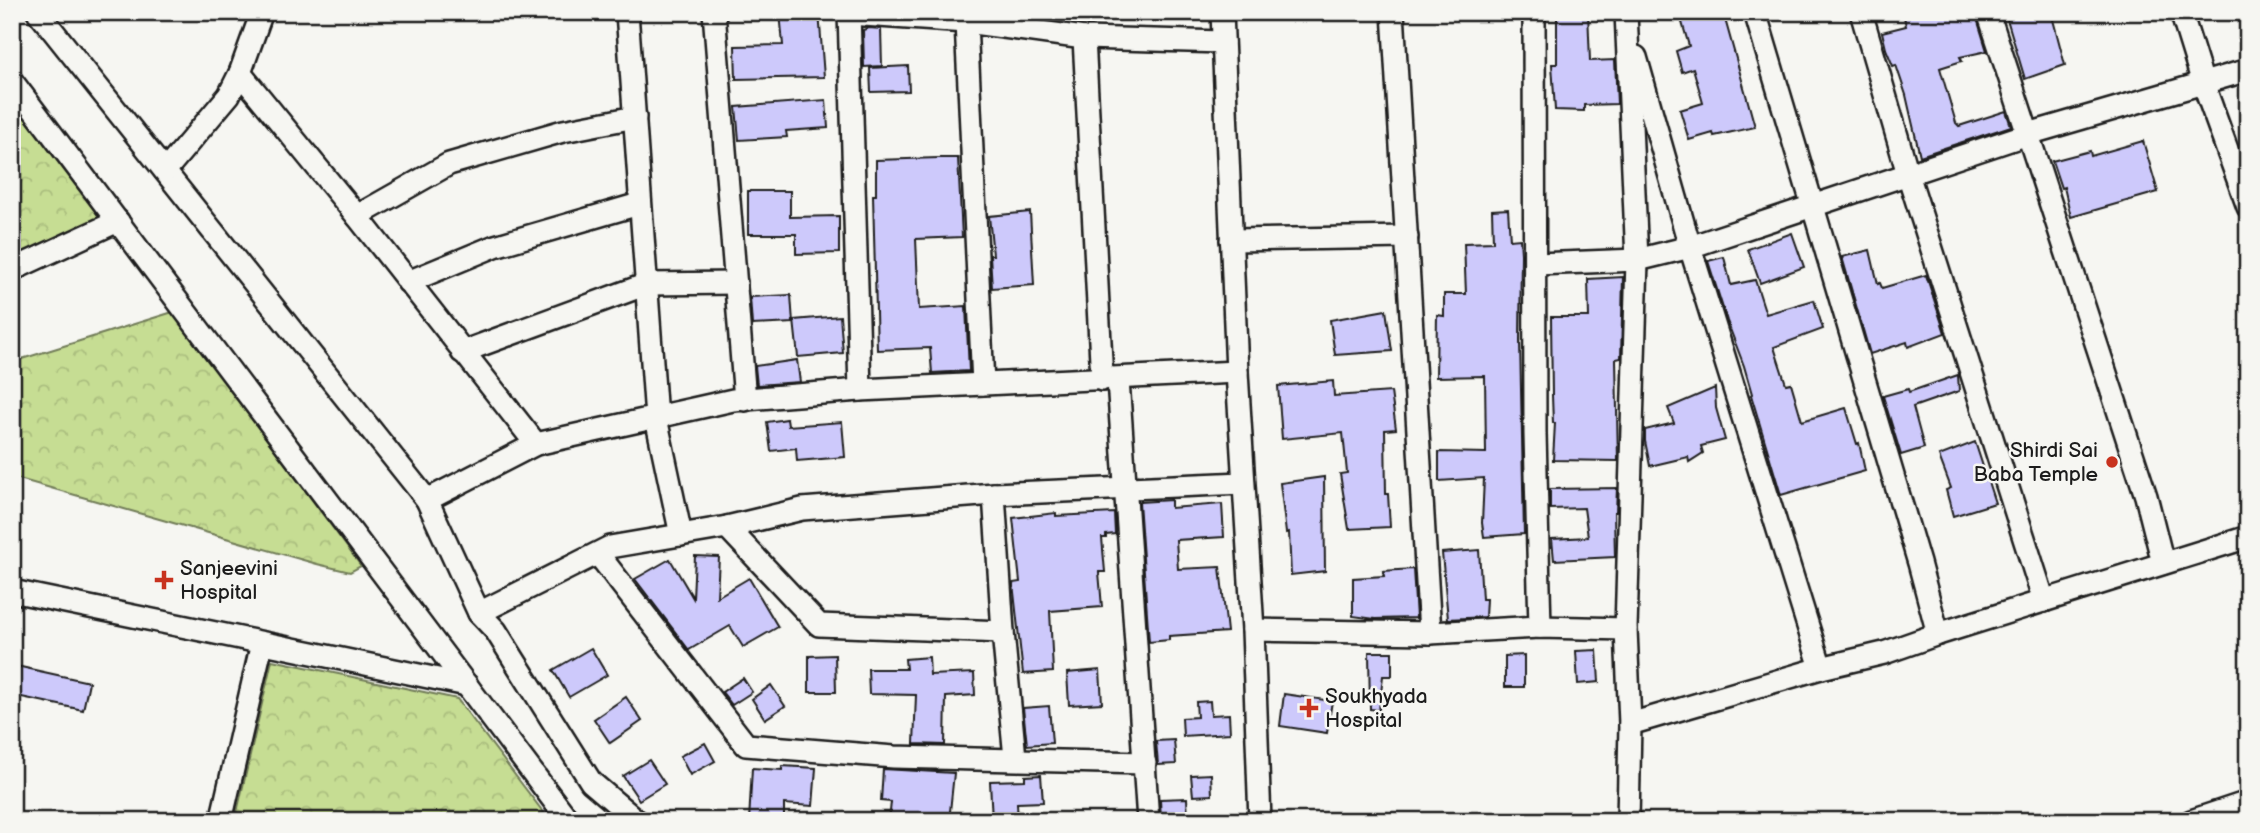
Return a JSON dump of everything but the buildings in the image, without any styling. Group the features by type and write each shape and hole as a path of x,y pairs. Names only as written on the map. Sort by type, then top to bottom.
{"street":[{"path":"38,12 426,500 479,613 496,631 591,782 637,821"},
{"path":"164,171 229,95 262,12"},
{"path":"627,12 656,418 681,535"},
{"path":"714,12 745,400"},
{"path":"1222,12 1237,372 1253,630 1261,821"},
{"path":"1393,12 1430,633"},
{"path":"1534,12 1535,433 1540,627"},
{"path":"1755,12 1912,538 1938,634"},
{"path":"1861,12 1908,174 2044,601"},
{"path":"1988,12 2146,496 2162,563"},
{"path":"2181,12 2203,83 2248,207"},
{"path":"860,390 849,13 966,22 1084,38 1223,42"},
{"path":"1626,19 1690,247 1821,668"},
{"path":"1626,19 1637,260 1626,629 1630,724 1628,821"},
{"path":"966,22 983,384"},
{"path":"1084,38 1110,380 1125,489 1148,821"},
{"path":"1535,264 1637,260 1690,247 2028,134 2248,71"},
{"path":"240,73 357,216 536,444"},
{"path":"12,81 569,821"},
{"path":"357,216 449,164 563,131 635,117"},
{"path":"408,282 495,246 639,204"},
{"path":"12,270 118,221"},
{"path":"1231,240 1407,237"},
{"path":"462,352 647,285 736,283"},
{"path":"426,500 536,444 745,400 860,390 1237,372"},
{"path":"479,613 610,547 727,527 802,509 995,494 1243,483"},
{"path":"995,494 1003,632 1015,758"},
{"path":"727,527 819,625 1003,632"},
{"path":"1630,724 1821,668 1884,653 2248,537"},
{"path":"598,554 746,745 894,757 1145,763"},
{"path":"12,591 467,685"},
{"path":"1253,630 1430,633 1540,627 1626,629"},
{"path":"221,821 262,643"},
{"path":"2191,821 2248,802"}],"green space":[{"path":"12,101 106,226 12,255"},
{"path":"173,312 361,566 350,572 317,564 12,477 12,362"},
{"path":"272,660 457,699 550,821 235,821"}],"place":[{"name":"Shirdi Sai Baba Temple","path":"2112,462"},
{"name":"Sanjeevini Hospital","path":"164,580"},
{"name":"Soukhyada Hospital","path":"1309,708"}]}
